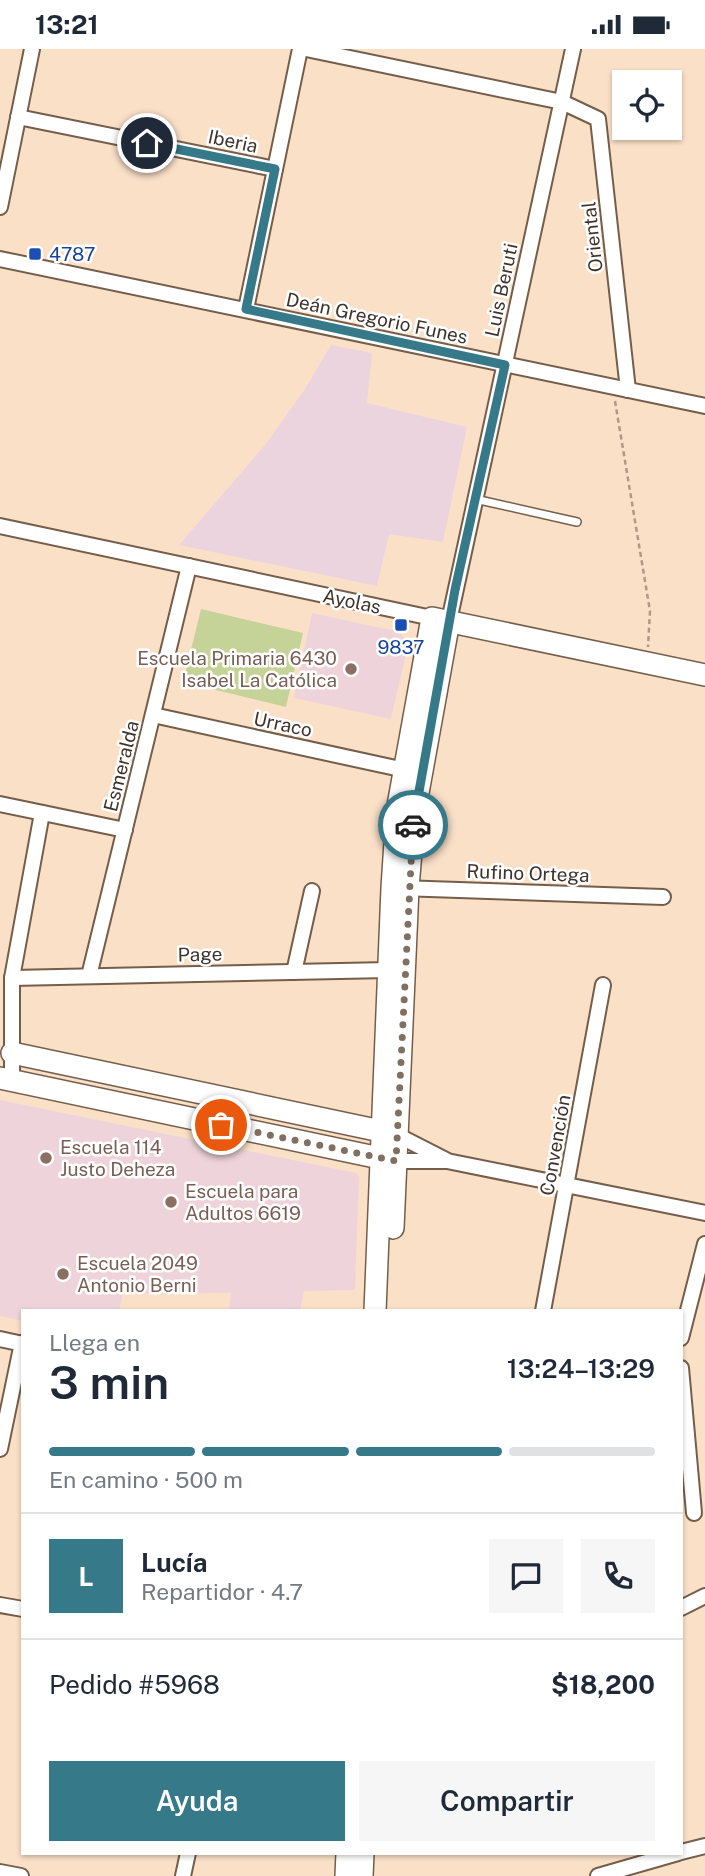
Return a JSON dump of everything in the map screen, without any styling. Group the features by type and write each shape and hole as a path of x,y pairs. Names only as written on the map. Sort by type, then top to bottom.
{"street":[{"path":"0,207 33,49"},
{"path":"246,309 300,49"},
{"path":"306,49 562,102"},
{"name":"Luis Beruti","path":"441,619 475,499 573,49"},
{"name":"Oriental","path":"562,102 598,119 628,390"},
{"name":"Iberia","path":"19,117 275,169"},
{"name":"Deán Gregorio Funes","path":"0,259 705,406"},
{"name":"Ayolas","path":"0,526 705,674"},
{"name":"Esmeralda","path":"89,976 189,566"},
{"path":"388,1309 389,1160 400,888 397,811 441,619"},
{"path":"390,1133 389,970 441,619"},
{"name":"Urraco","path":"153,715 405,770"},
{"path":"0,804 125,830"},
{"path":"42,813 12,978 12,1053 6,1080 389,1160 447,1161 705,1213"},
{"name":"Rufino Ortega","path":"400,888 663,897"},
{"path":"294,972 312,891"},
{"name":"Page","path":"12,978 389,970"},
{"name":"Convención","path":"543,1309 603,985"},
{"path":"12,1053 390,1133 447,1161"},
{"path":"375,1309 389,1160"},
{"path":"683,1330 705,1244"},
{"path":"0,1339 21,1344"},
{"path":"0,1449 21,1349"},
{"path":"683,1390 694,1513"},
{"path":"683,1607 705,1596"},
{"path":"0,1605 21,1609"},
{"path":"683,1852 705,1846"},
{"path":"183,1876 188,1855"},
{"path":"346,1876 347,1855"},
{"path":"362,1876 363,1855"},
{"path":"598,1876 671,1855"},
{"path":"0,1872 22,1876"}],"lane":[{"path":"475,499 577,523"}],"path":[{"path":"612,387 650,611 648,663"}],"shaded area":[{"path":"331,345 372,353 367,403 467,427 443,542 389,534 377,586 179,545 265,445 305,389"},
{"name":"Escuela Primaria 6430 Isabel La Católica","path":"312,613 400,632 408,645 391,719 294,698"},
{"path":"0,1100 356,1173 359,1177 355,1290 304,1291 300,1309 229,1309 231,1293 123,1294 119,1309 21,1309 21,1321 0,1316"}],"green space":[{"path":"201,609 303,633 286,707 183,682"}],"way so far":[{"path":"221,1125 396,1161 413,825"}],"place":[{"name":"4787","path":"35,254"},
{"name":"9837","path":"401,625"},
{"name":"Escuela Primaria 6430 Isabel La Católica","path":"351,669"},
{"name":"Escuela 114 Justo Deheza","path":"46,1158"},
{"name":"Escuela para Adultos 6619","path":"171,1202"},
{"name":"Escuela 2049 Antonio Berni","path":"63,1274"}],"route":[{"path":"147,143 275,169 246,309 505,365 455,590 413,825"}]}
